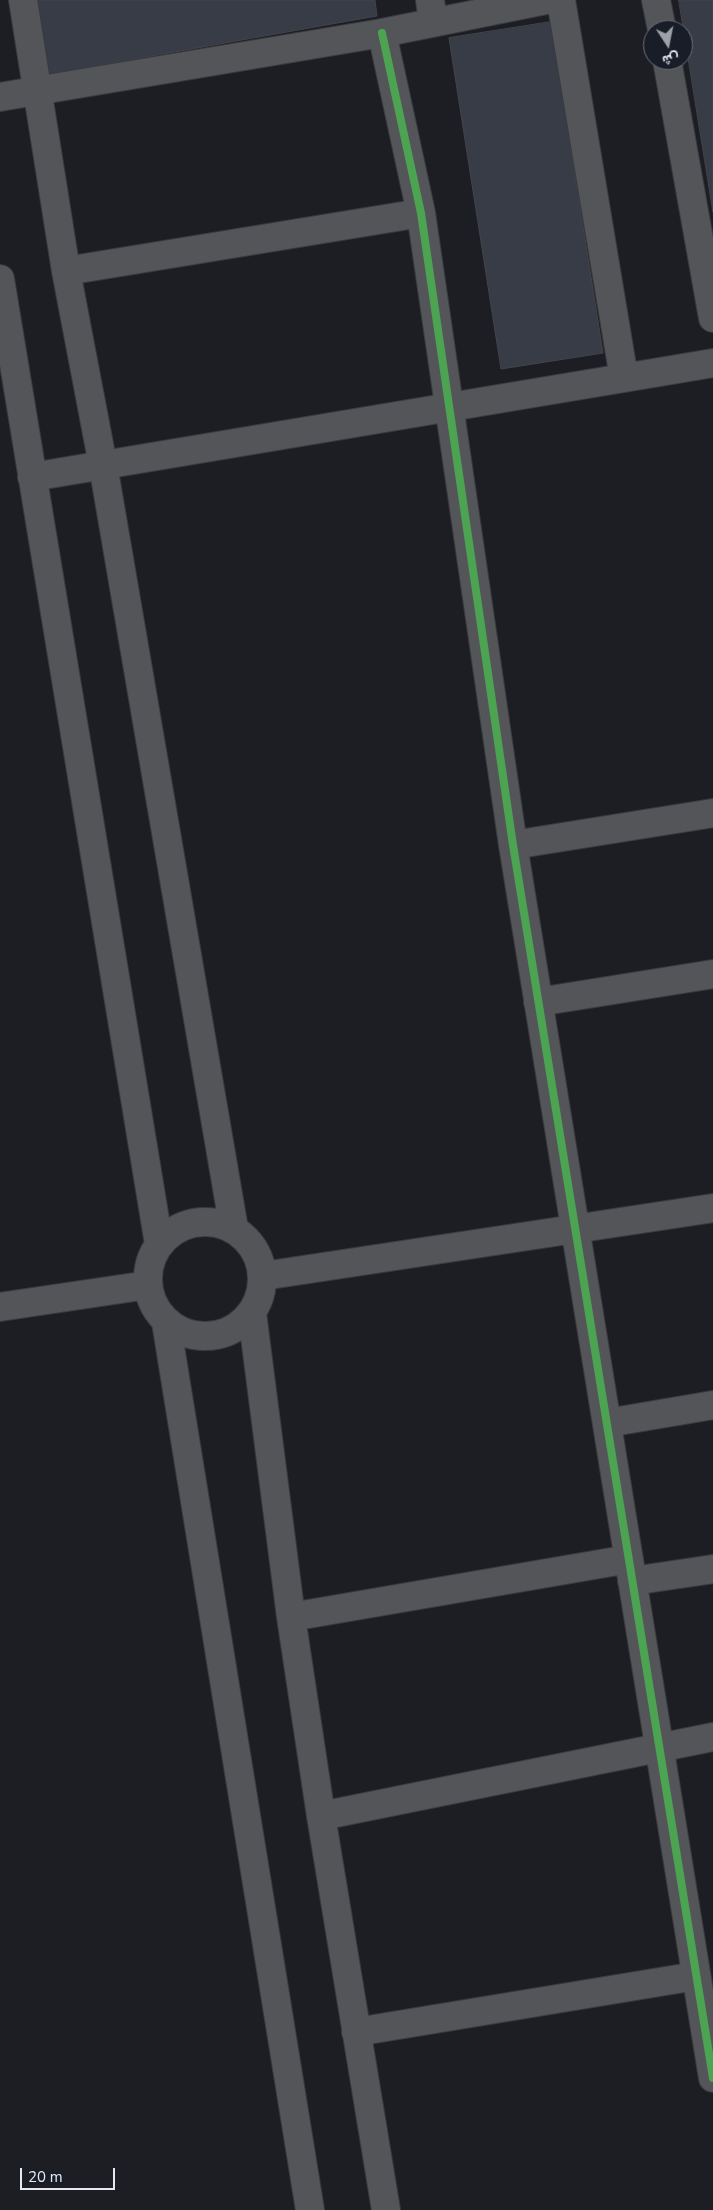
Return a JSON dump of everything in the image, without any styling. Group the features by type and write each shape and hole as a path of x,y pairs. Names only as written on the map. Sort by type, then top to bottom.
{"street":[{"path":"23,0 66,271 103,465 234,1229"},
{"path":"0,97 382,33 431,11 546,0"},
{"path":"561,0 624,378"},
{"path":"656,0 660,20"},
{"path":"382,33 420,213 447,408 513,845 713,2078"},
{"path":"669,70 713,318"},
{"path":"66,271 420,213"},
{"path":"0,279 159,1244"},
{"path":"32,477 713,363"},
{"path":"513,845 713,813"},
{"path":"538,1002 713,974"},
{"path":"263,1276 713,1208"},
{"path":"215,1222 234,1229 249,1241 259,1257 263,1276 261,1295 252,1313 234,1329 211,1336 187,1334 166,1322 154,1305 148,1285 149,1264 159,1244 174,1230 194,1223 215,1222"},
{"path":"0,1307 148,1285"},
{"path":"252,1313 291,1617 321,1816 386,2210"},
{"path":"166,1322 310,2210"},
{"path":"607,1423 713,1405"},
{"path":"291,1617 630,1570 713,1569"},
{"path":"321,1816 713,1737"},
{"path":"356,2032 696,1976"}],"building":[{"path":"31,0 375,0 377,16 45,75"},
{"path":"679,0 713,0 713,212 690,70 693,70 693,20 682,20"},
{"path":"551,22 603,353 501,369 449,38"}],"cycle path":[{"path":"382,33 421,213 513,845 713,2078"}]}
